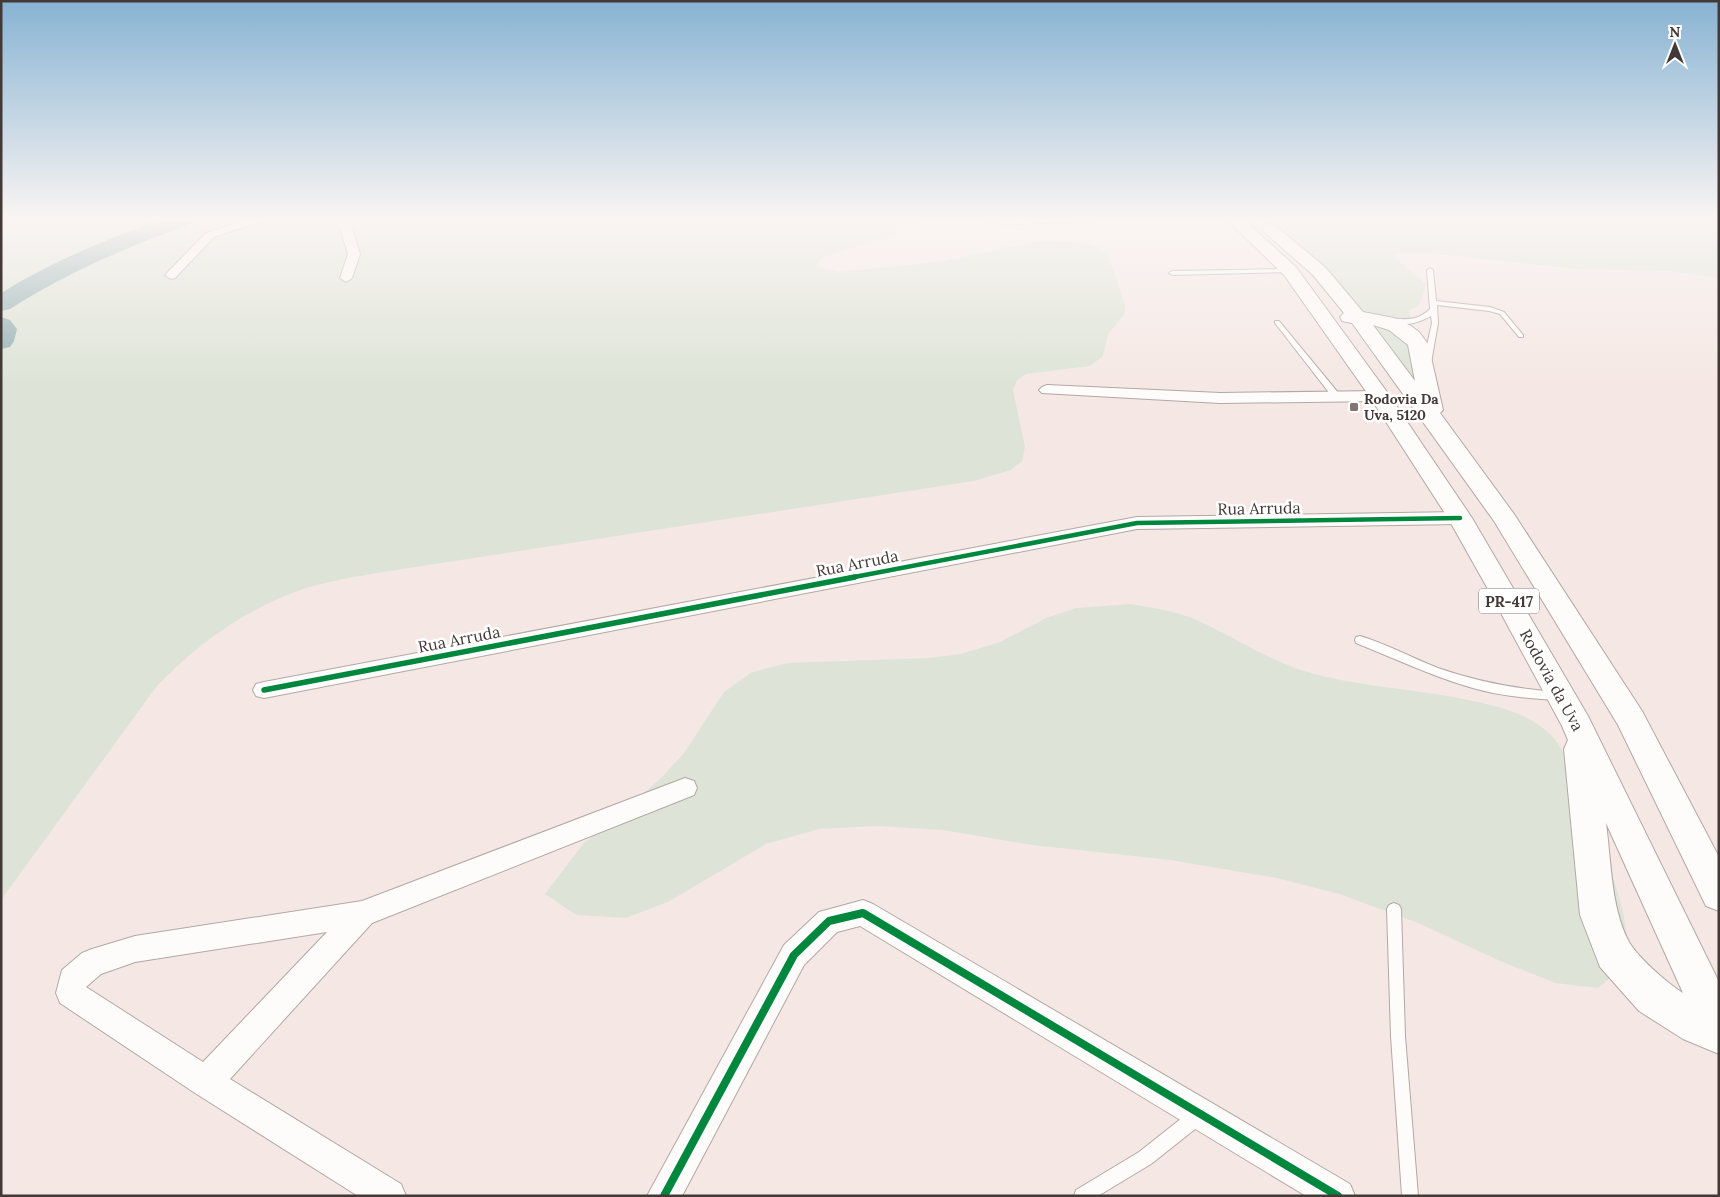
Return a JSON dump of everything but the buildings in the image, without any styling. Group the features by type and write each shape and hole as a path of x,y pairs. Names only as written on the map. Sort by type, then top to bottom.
{"main road":[{"name":"Rodovia da Uva","path":"1291,274 1380,396 1460,518 1503,591 1569,711 1719,1026"},
{"name":"PR-417","path":"1321,274 1366,318 1435,421 1505,519 1630,720 1719,894"},
{"path":"1324,317 1366,318 1392,324 1405,330 1413,337 1418,344 1424,380 1435,421"},
{"path":"1569,711 1599,915 1614,954 1653,998 1697,1025 1719,1034"}],"street":[{"path":"346,278 347,274"},
{"path":"1047,390 1220,398 1380,396"},
{"name":"Rua Arruda","path":"264,690 1137,523 1460,518"},
{"path":"389,1196 206,1082 70,994 72,980 92,963 135,949 362,914 685,788"},
{"path":"664,1196 794,955 829,921 863,913 1338,1196"},
{"path":"206,1082 362,914"}],"lane":[{"path":"1424,380 1435,323 1430,274"},
{"path":"1366,318 1396,322 1414,321 1427,316 1433,306"},
{"path":"1433,306 1490,309 1502,313 1521,336"},
{"path":"1277,322 1337,397"},
{"path":"1360,640 1441,673 1511,692 1569,711"},
{"path":"1394,908 1398,1036 1410,1196"},
{"path":"1082,1196 1145,1158 1201,1114"}],"shaded area":[{"path":"1,274 1115,274 1125,305 1124,315 1108,334 1103,356 1090,366 1026,374 1017,380 1013,390 1025,447 1022,461 1011,470 974,481 383,572 308,588 258,608 222,630 188,656 157,686 1,900"},
{"path":"1309,274 1414,274 1426,284 1419,306 1409,310 1414,333 1420,393 1365,338"},
{"path":"1691,274 1719,274 1719,278"},
{"path":"1130,604 1165,610 1191,618 1275,660 1321,676 1447,696 1490,705 1512,711 1542,727 1558,743 1570,765 1587,803 1618,891 1626,931 1625,965 1598,988 1555,983 1500,961 1418,923 1339,894 1277,878 1170,860 1032,845 943,830 875,826 819,829 766,844 668,902 626,918 576,915 545,894 583,844 660,779 684,753 724,692 752,672 788,663 929,658 961,654 1000,642 1046,618 1076,608"}],"waterway":[{"path":"1,304 52,274"},
{"path":"1,325 4,329 1,341"}],"cycle path":[{"path":"264,690 1137,523 1460,518"},
{"path":"664,1196 794,955 829,921 863,913 1338,1196"}],"place":[{"name":"Rodovia Da Uva, 5120","path":"1354,407"}]}
